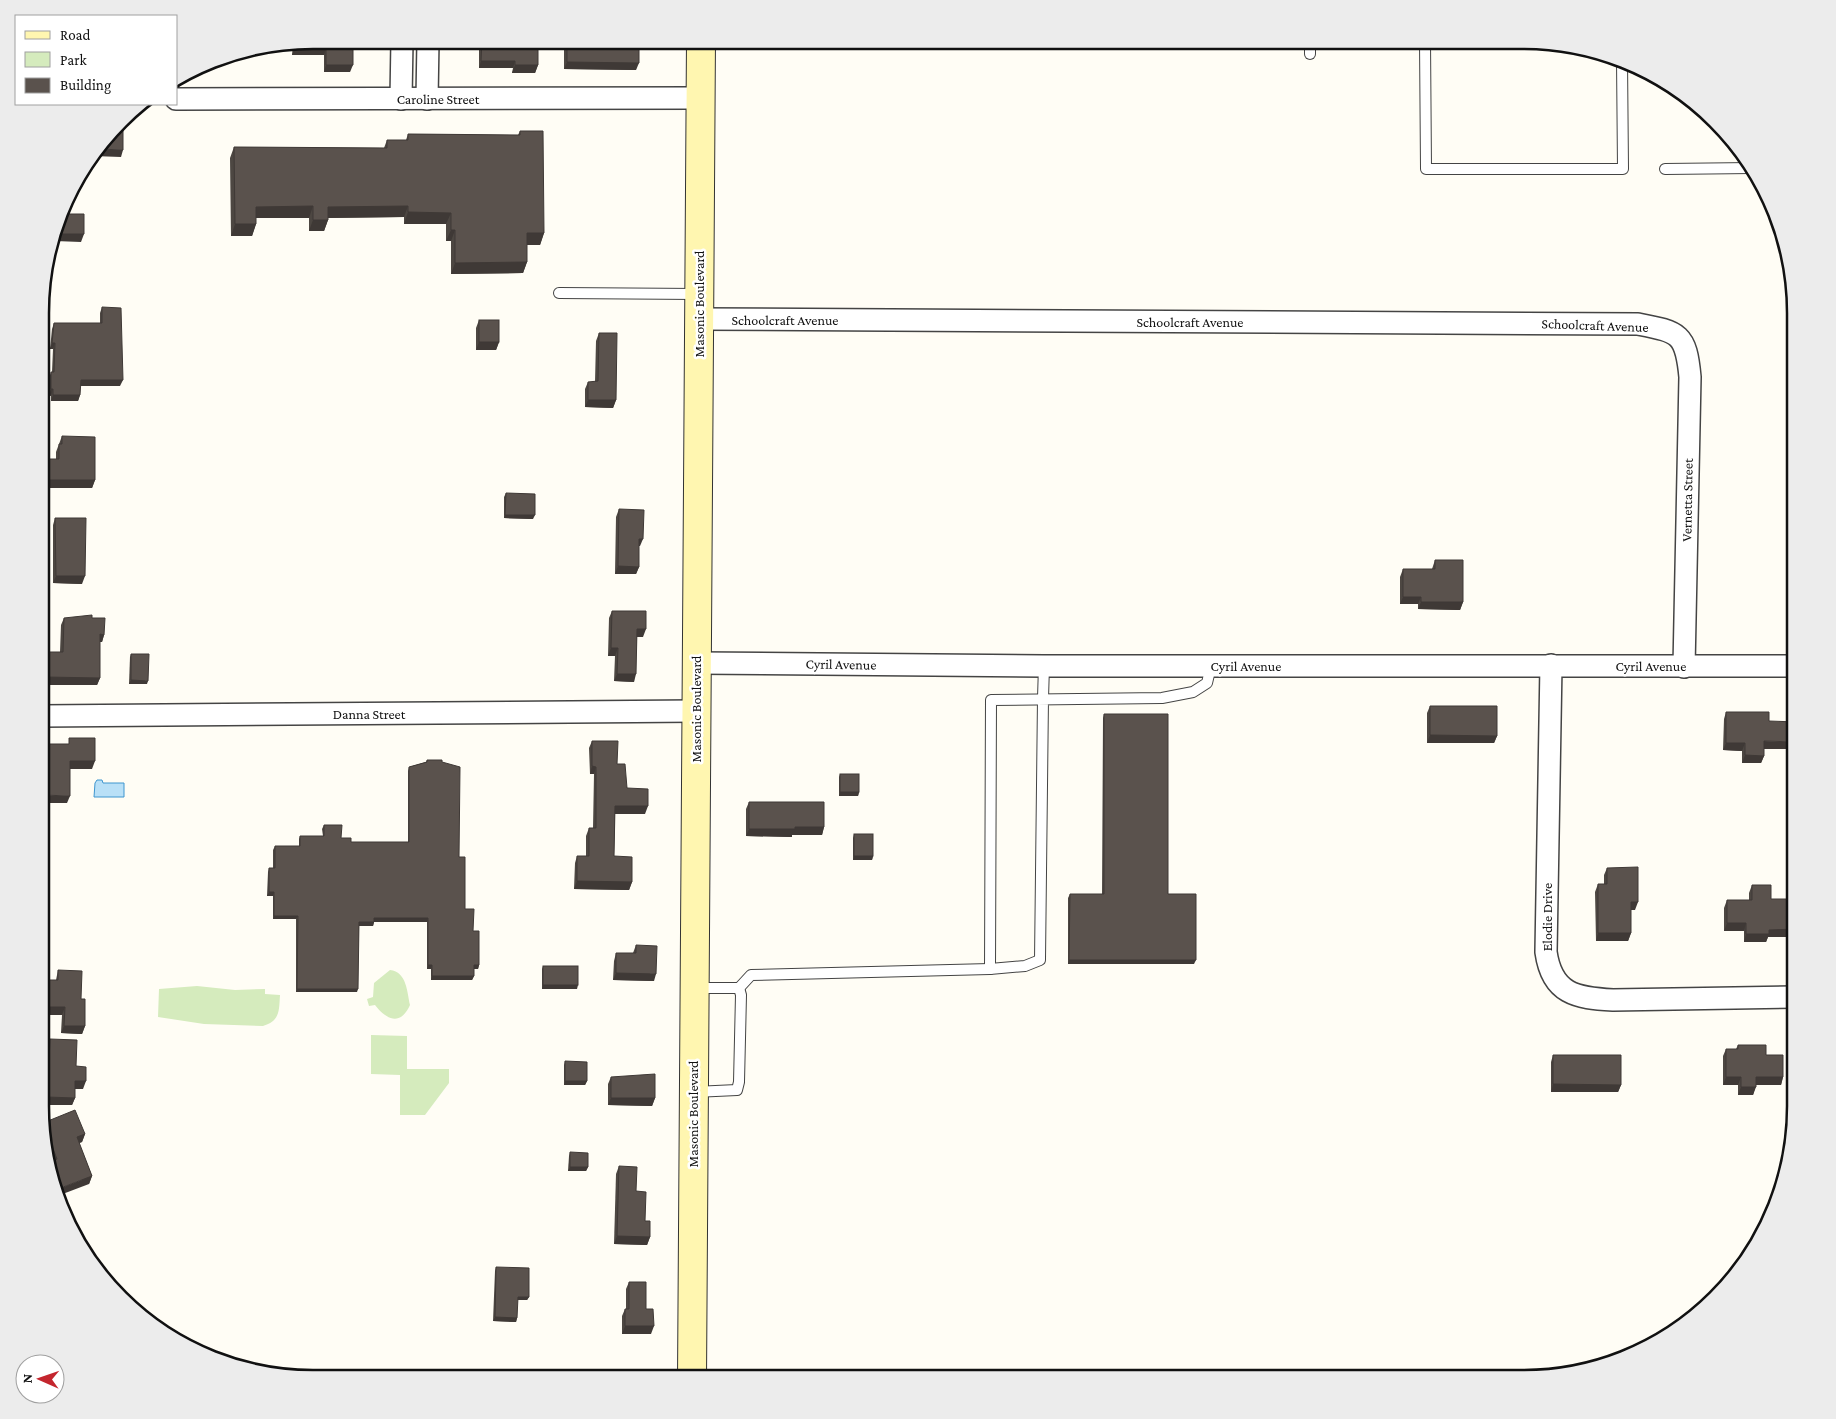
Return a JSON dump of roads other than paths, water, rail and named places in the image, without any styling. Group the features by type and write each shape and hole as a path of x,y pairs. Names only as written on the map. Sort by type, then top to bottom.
{"street":[{"path":"401,99 402,49"},
{"path":"427,99 428,49"},
{"name":"Masonic Boulevard","path":"692,1370 701,49"},
{"name":"Caroline Street","path":"178,99 701,98"},
{"name":"Schoolcraft Avenue","path":"699,307 1638,324 1668,330 1679,337"},
{"name":"Vernetta Street","path":"1679,337 1686,347 1690,378 1684,667"},
{"name":"Cyril Avenue","path":"697,663 1044,666 1787,666"},
{"name":"Elodie Drive","path":"1551,665 1546,952 1548,965 1558,985 1570,994 1588,999 1787,997"},
{"name":"Danna Street","path":"49,716 696,711"}],"lane":[{"path":"1310,49 1310,54"},
{"path":"1425,49 1426,169 1623,169 1622,68"},
{"path":"1665,169 1744,168"},
{"path":"559,294 699,307"},
{"path":"694,988 738,988 751,975 990,968 1025,966 1040,960 1044,666"},
{"path":"990,968 992,700 1162,698 1193,692 1206,683 1211,666"},
{"path":"694,1092 737,1090 739,1082 741,995 738,988"}],"water":[{"path":"97,780 102,780 103,783 124,783 124,797 94,797"}]}
